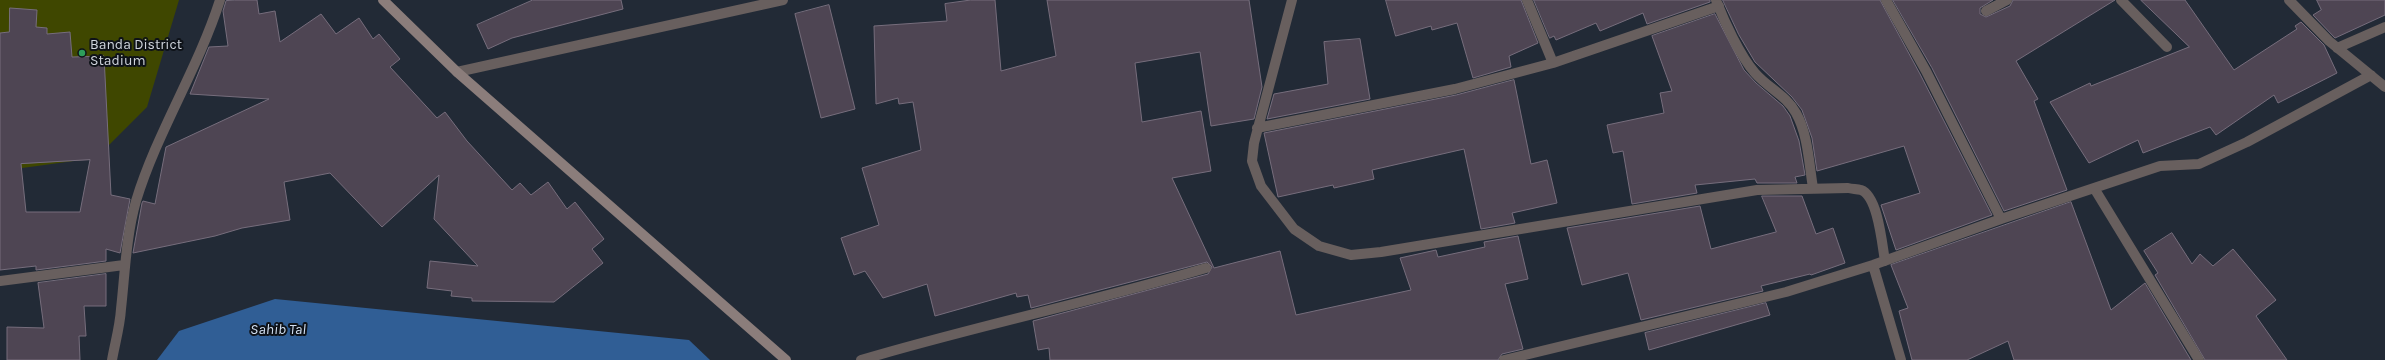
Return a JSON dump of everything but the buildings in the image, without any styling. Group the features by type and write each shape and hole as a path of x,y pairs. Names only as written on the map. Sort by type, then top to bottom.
{"main road":[{"path":"383,0 457,72 786,360"}],"street":[{"path":"112,360 121,310 124,266 136,202 146,174 210,31 220,0"},
{"path":"457,72 783,0"},
{"path":"1292,0 1257,128 1252,161 1261,186 1294,229 1319,246 1351,255 1382,252 1758,190 1813,188 1862,190 1870,198 1875,210 1885,261"},
{"path":"1527,0 1553,62"},
{"path":"1886,0 1926,71 2001,219"},
{"path":"1986,11 2007,0"},
{"path":"2121,0 2167,47"},
{"path":"2289,0 2338,48 2385,87"},
{"path":"1257,128 1455,88 1553,62 1717,3 1754,72 1789,102 1797,114 1802,127 1813,188"},
{"path":"2338,48 2385,27"},
{"path":"1504,360 1786,292 1885,261 2001,219 2160,166 2199,164 2247,142 2371,75"},
{"path":"2094,188 2199,360"},
{"path":"1873,265 1901,360"},
{"path":"0,281 124,266"},
{"path":"861,360 936,338 1054,310 1206,268"}],"green space":[{"name":"Banda District Stadium","path":"0,0 179,0 147,107 96,158 0,171"}],"water":[{"name":"Sahib Tal","path":"275,299 689,340 710,360 157,360 179,331"}],"place":[{"name":"Banda District Stadium","path":"82,53"}]}
